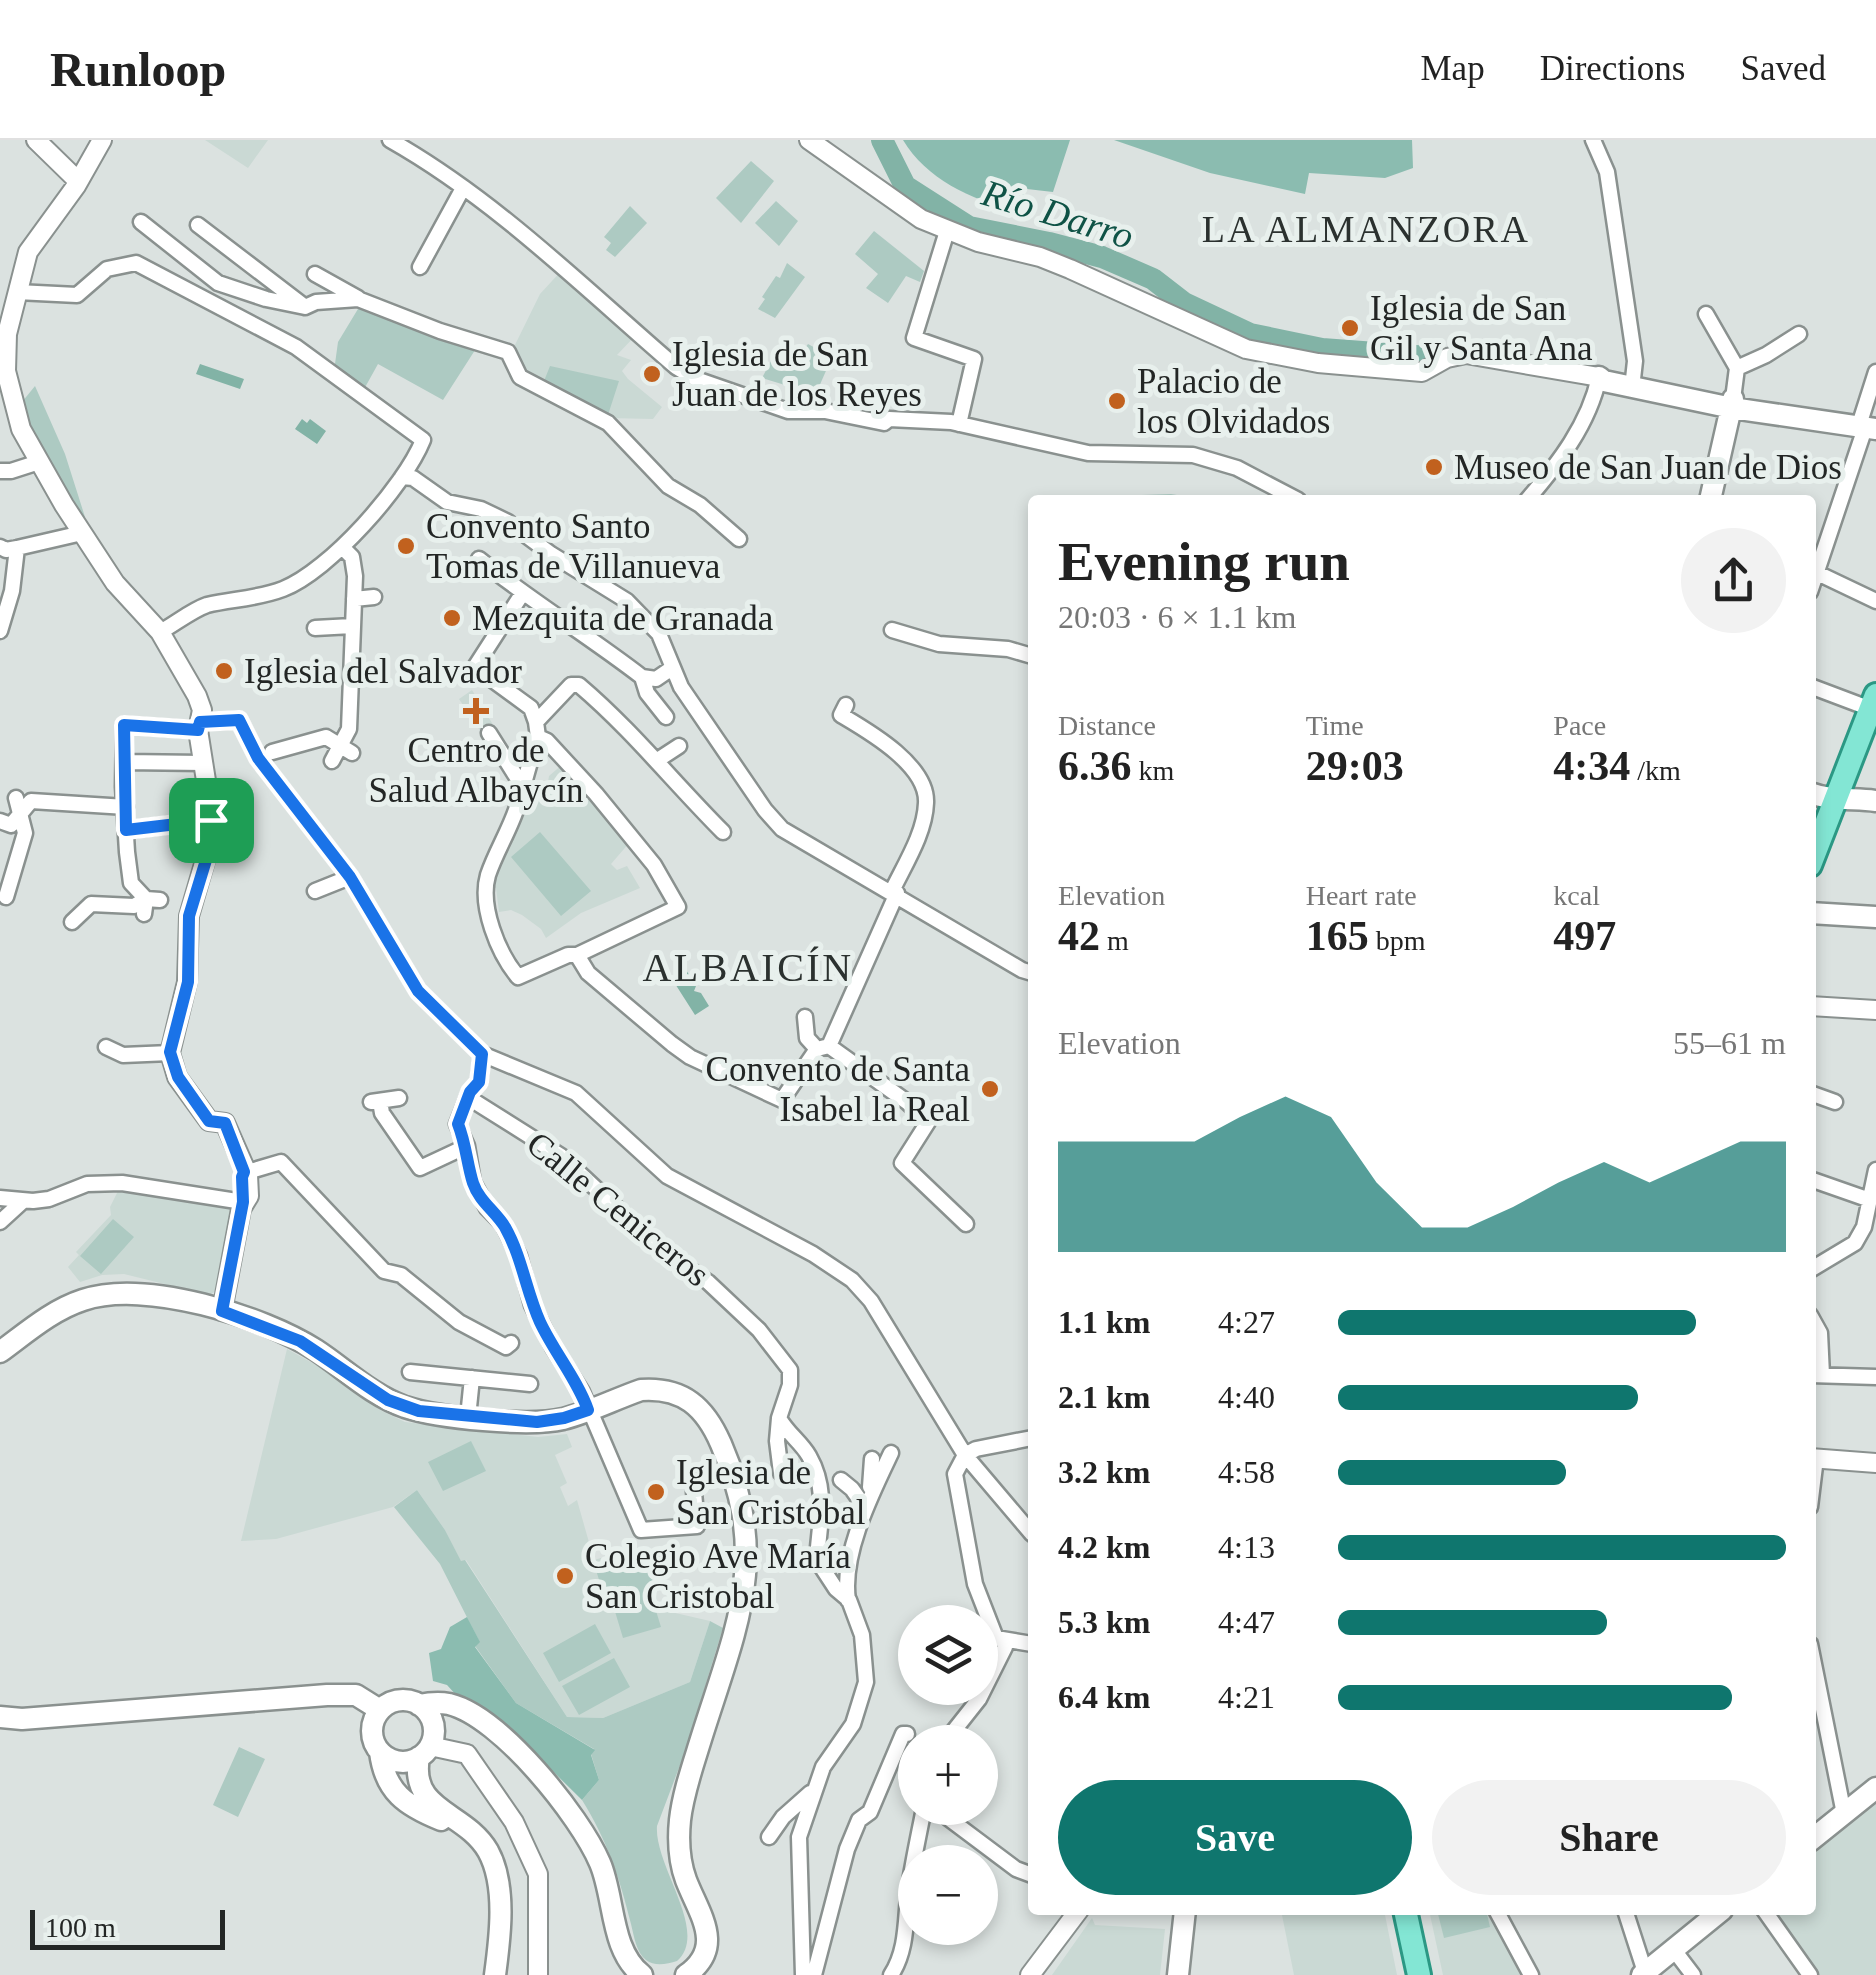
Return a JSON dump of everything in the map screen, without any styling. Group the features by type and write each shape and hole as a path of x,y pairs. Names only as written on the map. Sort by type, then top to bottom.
{"main road":[{"path":"1733,403 1633,379 1604,374 1599,377 1604,381 1733,403 1870,424"},
{"path":"1711,495 1733,403"},
{"path":"1816,849 1873,702"},
{"path":"1816,795 1876,801"},
{"path":"1816,914 1876,917"},
{"path":"0,1352 56,1313 97,1296 139,1295 222,1311 300,1341 388,1400 419,1411 544,1422 641,1390 668,1390 692,1401 712,1424 734,1473 744,1510 748,1549 744,1594 681,1814 681,1862 705,1920 708,1940 703,1958 686,1975"},
{"path":"0,1717 326,1694 356,1694 380,1710"},
{"path":"460,1823 446,1822 402,1801 389,1785 372,1732 380,1710 398,1700 454,1706 488,1727 557,1794 590,1842 608,1888 624,1955 642,1975"},
{"path":"419,1704 430,1717 428,1745 418,1781 424,1796 481,1842 494,1868 499,1914 494,1975"},
{"path":"380,1752 396,1761 428,1745 451,1720 488,1727"},
{"path":"1816,1837 1876,1788"},
{"path":"1178,1975 1185,1915"},
{"path":"1406,1915 1418,1975"},
{"path":"1644,1974 1674,1950 1698,1921 1711,1915"}],"street":[{"path":"36,140 78,181"},
{"path":"102,140 28,252 7,334 6,372 14,411 39,462 82,533 130,600 160,632 198,696 202,710 199,726 211,820 210,847 189,916 188,982 170,1052 178,1077 209,1121 225,1123 248,1176 249,1196 243,1202 222,1311"},
{"path":"390,140 463,188 562,265 676,367 696,379 788,411 825,411 884,423 889,419 959,424 1066,450 1193,455 1219,461 1288,495"},
{"path":"808,140 921,219 947,231 1040,257 1246,350 1318,363 1422,372 1456,355 1599,377 1596,394 1576,435 1531,495"},
{"path":"1593,140 1607,172 1635,361 1633,379"},
{"path":"420,268 463,188"},
{"path":"141,222 218,284"},
{"path":"198,224 305,307"},
{"path":"947,231 914,338 971,356 973,372 959,424"},
{"path":"16,292 78,295 108,269 136,263 296,347 419,435 421,445 402,477 342,548 301,581 239,602 204,606 160,632"},
{"path":"315,274 358,298 440,331 508,352 520,377 608,424 668,486 700,505 739,539"},
{"path":"175,283 218,284 305,307 316,302 358,298"},
{"path":"1706,314 1737,368 1733,403"},
{"path":"1737,368 1799,334"},
{"path":"1816,564 1870,424 1876,372"},
{"path":"0,471 39,462"},
{"path":"402,477 413,478 447,502 481,509 504,519 551,554 628,600 659,634 681,687 782,829 1028,972"},
{"path":"0,546 6,550 82,533"},
{"path":"0,631 12,590 17,548"},
{"path":"332,761 346,749 349,729 354,599 352,557 342,548"},
{"path":"479,558 522,594 642,677 656,678 672,668"},
{"path":"1816,573 1876,601"},
{"path":"522,594 475,667 538,727 596,794 654,865 678,906 577,955 568,955 518,977 502,951 486,897 488,877 519,802 538,727 572,685 579,684 640,741 722,832"},
{"path":"354,599 374,597"},
{"path":"315,628 352,626"},
{"path":"892,630 939,644 1008,649 1028,655"},
{"path":"642,677 647,693 666,718"},
{"path":"1816,688 1873,702"},
{"path":"577,955 588,974 690,1057 782,1100 842,1021 919,833 927,801 924,788 910,768 884,741 841,715 846,705"},
{"path":"72,922 91,904 150,905 131,883 124,725 199,726 239,720 258,758 350,877 418,991 476,1058 576,1093 667,1176 813,1254 852,1280 871,1300 965,1455 1028,1524"},
{"path":"489,733 522,784"},
{"path":"272,752 326,737 346,749"},
{"path":"656,760 679,746"},
{"path":"124,762 203,763"},
{"path":"10,820 16,798"},
{"path":"10,820 31,802 126,807"},
{"path":"6,897 25,834 10,820"},
{"path":"129,843 211,820"},
{"path":"315,891 350,877"},
{"path":"1816,1006 1876,1010"},
{"path":"806,1018 808,1038 907,1102 928,1122 902,1163 966,1224"},
{"path":"106,1047 123,1055 170,1052"},
{"path":"476,1058 479,1082 470,1092 458,1124 467,1146 473,1182 503,1224 518,1256 536,1314 617,1469 641,1530 697,1526 694,1492"},
{"path":"1816,1095 1834,1102"},
{"path":"399,1098 375,1102 420,1168 467,1146"},
{"name":"Calle Ceniceros","path":"469,1098 562,1156 664,1252 708,1282 781,1354 790,1370 776,1441 781,1473"},
{"path":"244,1172 281,1162 384,1271 401,1274 459,1322 506,1347 511,1343"},
{"path":"1816,1266 1855,1242 1872,1204 1876,1170"},
{"path":"1816,1181 1872,1204"},
{"path":"0,1198 22,1202 49,1199 87,1184 122,1182 243,1202"},
{"path":"0,1222 22,1202"},
{"path":"1816,1325 1820,1332 1816,1375 1876,1377"},
{"path":"410,1372 530,1384"},
{"path":"469,1413 472,1378"},
{"path":"780,1418 786,1431 808,1453 814,1468 822,1500 823,1532 817,1560 836,1590 848,1600"},
{"path":"1028,1439 965,1455 955,1474 970,1564 996,1638 1028,1644"},
{"path":"867,1499 891,1452"},
{"path":"1816,1458 1876,1463"},
{"path":"809,1972 798,1846 823,1767 852,1724 866,1682 862,1635 848,1600 846,1583 867,1499 872,1460"},
{"path":"841,1480 867,1499"},
{"path":"954,1725 979,1699 1005,1647 1003,1641"},
{"path":"1816,1674 1844,1814"},
{"path":"428,1745 466,1754 482,1772 522,1839 540,1884 538,1975"},
{"path":"809,1972 824,1944 846,1849 858,1820 870,1812 898,1746"},
{"path":"770,1837 783,1817 815,1790"},
{"path":"891,1975 900,1962 906,1932 908,1894 921,1825"},
{"path":"957,1825 1016,1869 1028,1874"},
{"path":"1030,1975 1075,1915"},
{"path":"1500,1915 1531,1975"},
{"path":"1626,1915 1644,1974"},
{"path":"1768,1915 1810,1975"},
{"path":"1674,1950 1693,1975"}],"shaded area":[{"path":"205,140 268,140 248,168"},
{"path":"903,140 1070,140 1053,192 1027,189 1014,211 951,186 924,166"},
{"path":"1114,140 1412,140 1413,168 1385,178 1309,173 1305,194 1210,173"},
{"path":"751,161 774,181 741,223 716,198"},
{"path":"776,201 798,221 779,246 755,223"},
{"path":"630,206 647,223 615,257 606,250 611,243 604,237"},
{"path":"874,231 924,271 920,282 906,276 888,303 866,288 878,274 855,254"},
{"path":"787,263 805,277 775,318 758,309 765,299 762,297 776,276 780,278"},
{"path":"563,269 635,336 617,355 631,360 622,371 628,379 662,407 653,419 607,418 525,378 512,351 540,294"},
{"path":"361,304 477,347 443,400 378,364 363,391 334,371 338,342"},
{"path":"789,344 803,351 808,344 832,357 815,396 798,395 798,389 762,378 775,353 782,356"},
{"path":"200,364 244,379 240,389 196,374"},
{"path":"550,366 619,381 607,418 542,386"},
{"path":"35,386 65,454 85,517 78,520 28,430 22,402"},
{"path":"302,419 307,423 310,419 326,431 317,444 295,429"},
{"name":"Centro de Salud Albaycín","path":"472,690 495,728 483,735 459,699"},
{"path":"564,763 630,842 611,864 617,870 627,866 640,888 581,913 546,938 541,929 522,915 511,910 499,912 496,888 489,886 527,791 537,796 541,786 547,788 549,776"},
{"path":"540,832 591,891 561,916 511,857"},
{"path":"686,970 696,986 694,991 701,993 709,1006 695,1015 672,979"},
{"path":"121,1185 228,1205 233,1212 216,1291 209,1295 124,1274 80,1282 68,1267 79,1255 76,1252 111,1215 110,1207"},
{"path":"113,1219 134,1237 101,1274 80,1256"},
{"name":"Colegio Ave María San Cristobal","path":"287,1349 405,1422 538,1437 567,1434 572,1447 555,1455 567,1483 560,1487 568,1506 577,1500 594,1560 643,1546 645,1553 650,1553 658,1609 710,1621 690,1682 603,1718 567,1717 417,1490 393,1507 276,1539 241,1541"},
{"path":"471,1441 486,1471 443,1491 428,1462"},
{"path":"417,1490 567,1717 603,1718 690,1682 710,1621 723,1628 685,1752 657,1826 658,1842 687,1933 685,1949 677,1961 653,1964 638,1948 612,1860 582,1800 599,1780 591,1754 594,1749 516,1703 475,1646 479,1641 440,1564 394,1507"},
{"path":"639,1552 640,1557 645,1556 653,1583 648,1585 661,1627 623,1638 610,1595 604,1596 596,1570 601,1568 600,1564"},
{"path":"467,1617 480,1642 475,1647 516,1703 595,1750 591,1755 599,1780 582,1800 502,1721 457,1696 447,1685 433,1681 429,1653 441,1649 450,1627"},
{"path":"595,1624 611,1653 559,1682 543,1653"},
{"path":"614,1658 630,1687 579,1715 562,1686"},
{"path":"239,1747 265,1759 238,1817 213,1805"},
{"path":"1876,1798 1876,1975 1815,1975 1812,1965 1773,1915 1816,1915 1816,1848"},
{"path":"1282,1915 1385,1915 1397,1975 1294,1975"},
{"path":"1430,1915 1492,1915 1524,1975 1443,1975"},
{"path":"1438,1915 1487,1915 1490,1927 1444,1938"},
{"path":"1092,1918 1095,1925 1165,1929 1160,1975 1052,1975"}],"waterway":[{"name":"Río Darro","path":"882,140 905,186 969,227 1102,257 1153,279 1184,303 1250,334 1322,349 1416,356"}],"place":[{"name":"Iglesia de San Gil y Santa Ana","path":"1350,328"},
{"name":"Iglesia de San Juan de los Reyes","path":"652,374"},
{"name":"Palacio de los Olvidados","path":"1117,401"},
{"name":"Museo de San Juan de Dios","path":"1434,467"},
{"name":"Convento Santo Tomas de Villanueva","path":"406,546"},
{"name":"Mezquita de Granada","path":"452,618"},
{"name":"Iglesia del Salvador","path":"224,671"},
{"name":"Centro de Salud Albaycín","path":"476,711"},
{"name":"Convento de Santa Isabel la Real","path":"990,1089"},
{"name":"Iglesia de San Cristóbal","path":"656,1492"},
{"name":"Colegio Ave María San Cristobal","path":"565,1576"}],"district":[{"name":"LA ALMANZORA","path":"1366,229"},
{"name":"ALBAICÍN","path":"748,967"}],"route":[{"path":"239,720 258,758 350,877 418,991 482,1054 479,1082 470,1092 458,1124 467,1146 473,1182 503,1224 518,1256 532,1305 582,1392 588,1410 537,1422 419,1411 388,1400 300,1341 222,1311 243,1202 244,1172 225,1123 209,1121 178,1077 170,1052 188,982 189,916 210,847 211,820 126,830 122,787 124,725 198,730 200,722 239,720"}]}
